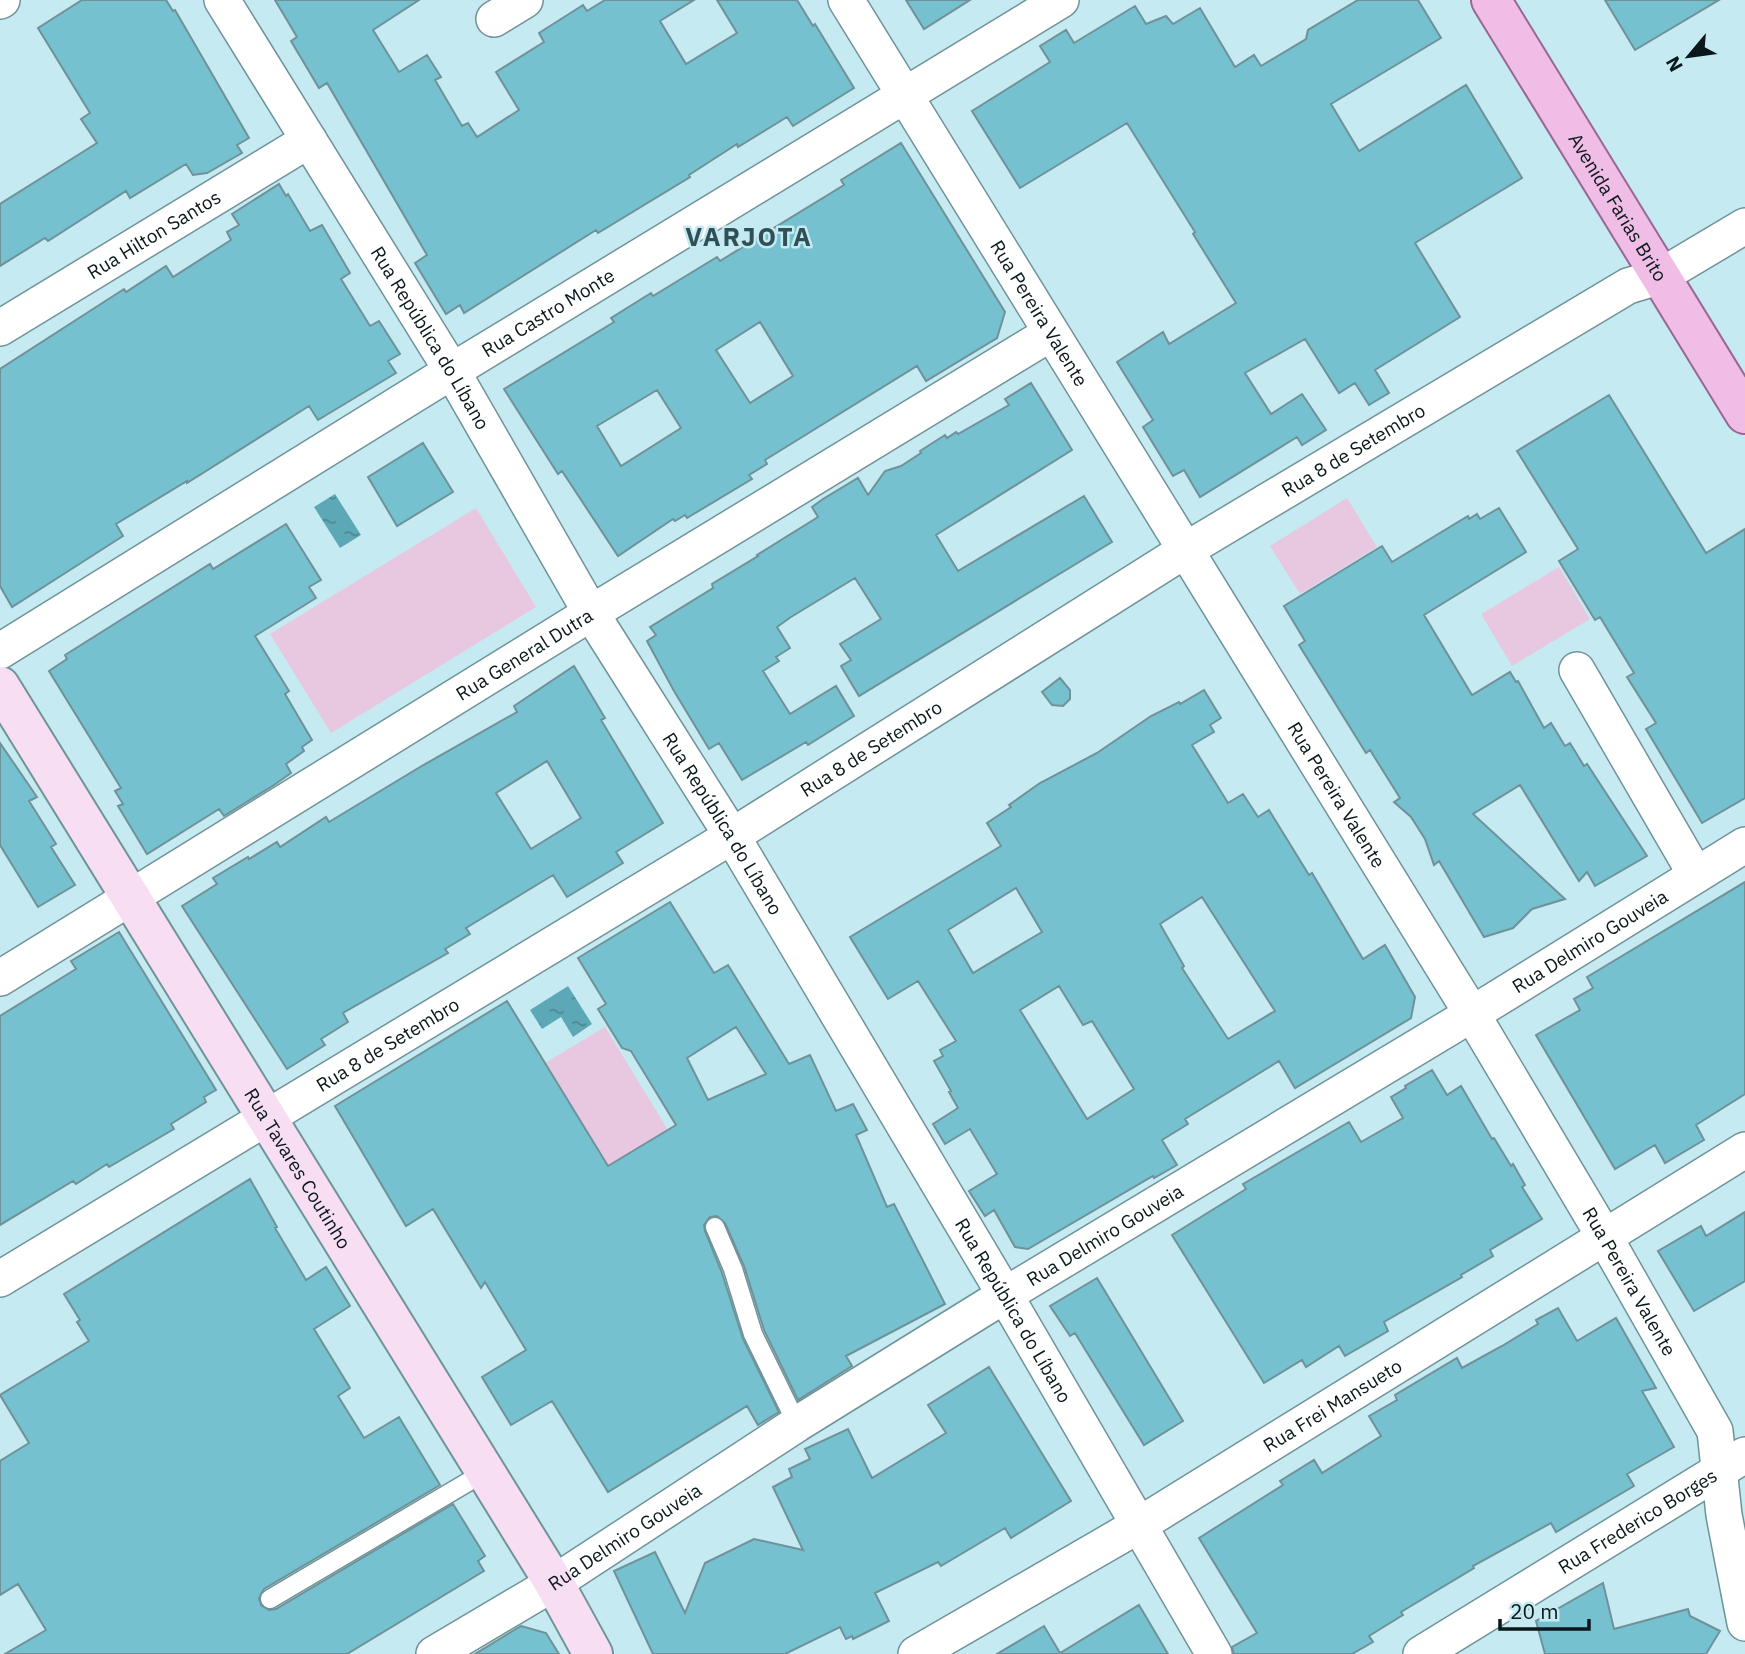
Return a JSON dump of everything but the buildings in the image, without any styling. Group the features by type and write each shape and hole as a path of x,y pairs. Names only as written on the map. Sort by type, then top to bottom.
{"main road":[{"name":"Avenida Farias Brito","path":"1491,0 1745,414"}],"street":[{"name":"Rua República do Líbano","path":"222,0 452,371 591,613 732,836 1005,1295 1214,1654"},
{"path":"494,19 525,0"},
{"name":"Rua Pereira Valente","path":"846,0 1472,1014 1604,1236 1715,1431 1732,1462 1728,1540 1745,1623"},
{"name":"Rua Castro Monte","path":"0,650 1060,0"},
{"name":"Rua Hilton Santos","path":"0,328 309,140"},
{"name":"Rua 8 de Setembro","path":"0,1279 732,836 1184,551 1628,286 1661,276 1745,226"},
{"name":"Rua General Dutra","path":"0,978 1051,333"},
{"path":"1577,670 1696,875"},
{"name":"Rua Tavares Coutinho","path":"0,685 554,1583 593,1654"},
{"name":"Rua Delmiro Gouveia","path":"434,1654 554,1583 797,1424 1005,1295 1472,1014 1745,845"},
{"name":"Rua Frei Mansueto","path":"916,1654 1139,1525 1745,1150"},
{"name":"Rua Frederico Borges","path":"1420,1654 1732,1462"}],"lane":[{"path":"715,1227 733,1269 753,1334 797,1424"},
{"path":"270,1599 485,1472"}],"shaded area":[{"path":"1347,498 1377,547 1300,594 1270,546"},
{"path":"476,508 536,607 331,733 270,634"},
{"path":"1559,567 1590,619 1512,666 1481,614"},
{"path":"605,1027 668,1130 608,1166 545,1063"}],"water":[{"path":"335,494 361,535 340,548 314,507"},
{"path":"568,986 592,1024 573,1037 561,1017 542,1029 530,1010"}],"district":[{"name":"VARJOTA","path":"749,237"}]}
